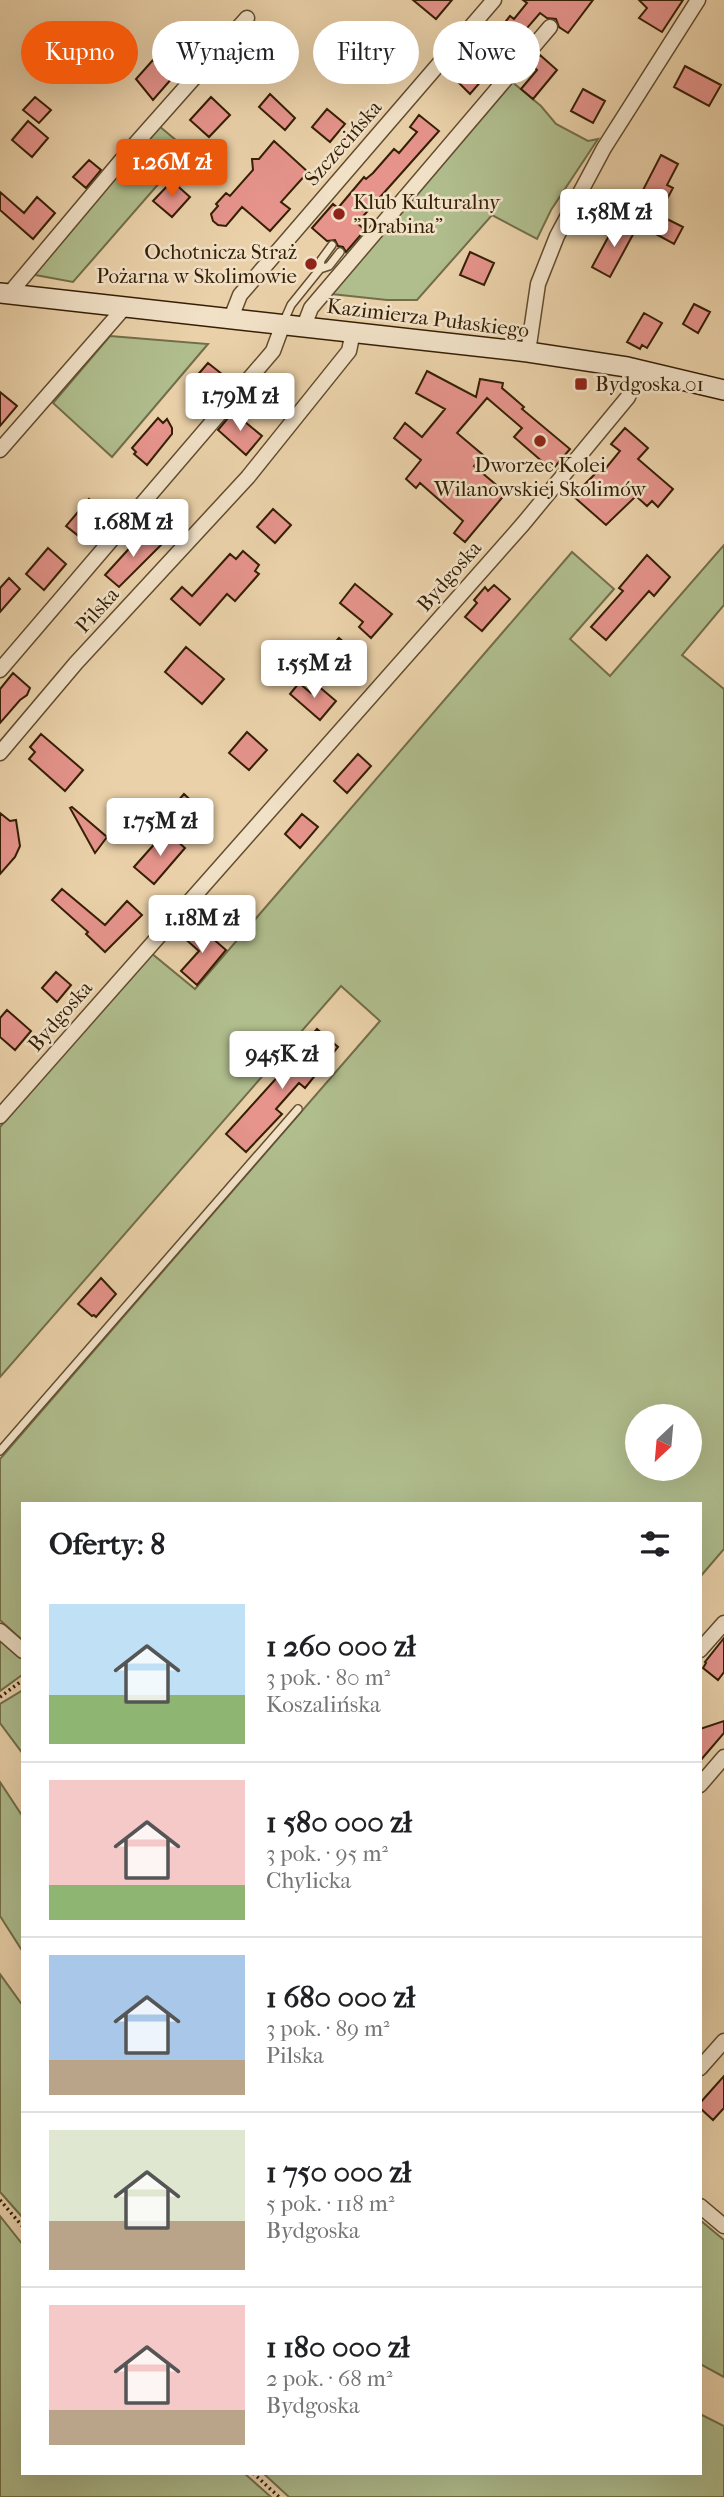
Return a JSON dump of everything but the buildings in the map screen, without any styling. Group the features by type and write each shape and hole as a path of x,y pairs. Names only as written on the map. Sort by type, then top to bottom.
{"main road":[{"name":"Kazimierza Pułaskiego","path":"4,293 528,352 640,370 724,390"}],"street":[{"name":"Szczecińska","path":"230,318 240,295 494,0"},
{"path":"528,352 538,284 557,236 604,148 698,0"},
{"path":"4,293 247,18"},
{"path":"304,326 312,308 550,27"},
{"path":"0,450 124,307"},
{"path":"0,670 274,351 283,324"},
{"name":"Pilska","path":"0,753 92,646 248,477 349,351 354,332"},
{"name":"Bydgoska","path":"0,1116 523,524 628,397 640,370"},
{"path":"702,1648 724,1623"},
{"path":"0,1631 21,1649"},
{"path":"702,1783 724,1757"},
{"path":"702,2066 724,2041"},
{"path":"702,2208 724,2226"}],"lane":[{"path":"283,324 286,313 320,269 321,260 332,245"},
{"path":"320,269 329,266 340,251"},
{"path":"0,1451 298,1109"}],"path":[{"path":"0,1697 21,1681"},
{"path":"0,2200 21,2225"},
{"path":"255,2475 279,2497"}],"green space":[{"path":"508,84 515,84 541,106 556,124 588,141 598,139 551,210 537,239 492,215 417,300 331,294"},
{"path":"159,126 188,150 73,282 30,274"},
{"path":"110,336 208,344 112,457 53,403"},
{"path":"724,545 724,605 682,655 724,689 724,1549 702,1575 702,1502 21,1502 21,1639 0,1620 0,1459 380,1021 341,986 0,1377 0,1127 151,953 195,989 572,552 614,589 570,639 610,676"},
{"path":"0,1640 21,1657 21,1676 0,1691"},
{"path":"21,1691 21,1751 0,1723 0,1704"},
{"path":"0,1782 21,1814 21,1949 0,1916"},
{"path":"0,1974 21,2003 21,2216 0,2192"},
{"path":"0,2216 21,2242 21,2475 246,2475 271,2497 0,2497"},
{"path":"702,2222 724,2240 724,2377 702,2365"},
{"path":"702,2415 724,2426 724,2497 289,2497 265,2475 702,2475"}],"place":[{"name":"Klub Kulturalny \"Drabina\"","path":"339,214"},
{"name":"Ochotnicza Straż Pożarna w Skolimowie","path":"311,264"},
{"name":"Bydgoska 01","path":"581,384"},
{"name":"Dworzec Kolei Wilanowskiej Skolimów","path":"540,441"}]}
